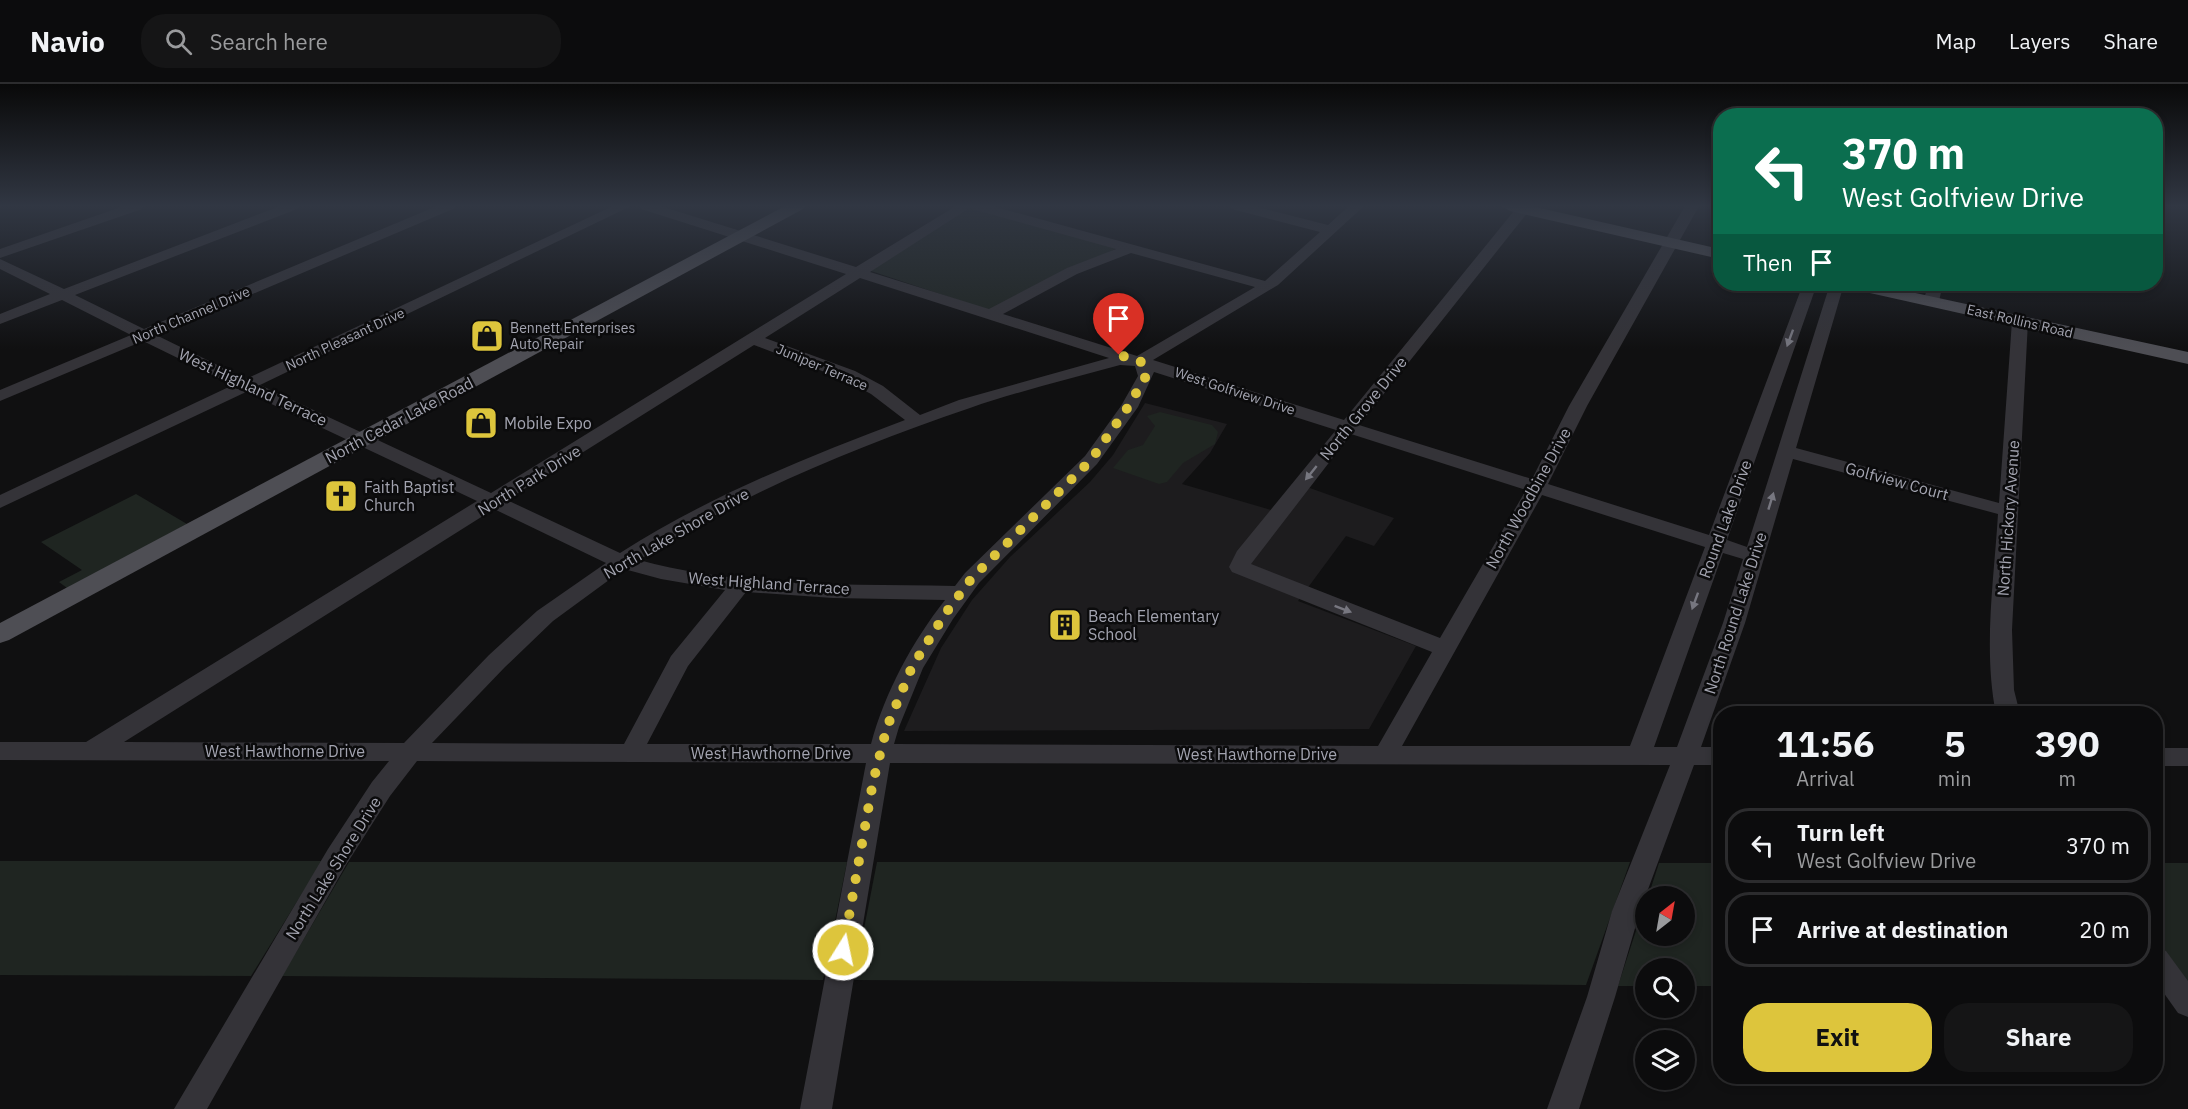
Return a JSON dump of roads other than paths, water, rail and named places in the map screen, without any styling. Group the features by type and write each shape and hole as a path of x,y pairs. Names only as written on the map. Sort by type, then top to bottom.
{"main road":[{"name":"North Cedar Lake Road","path":"0,634 709,254"},
{"name":"East Rollins Road","path":"1934,292 2020,321 2188,358"}],"street":[{"path":"0,319 169,254"},
{"name":"North Channel Drive","path":"0,396 335,254"},
{"name":"North Pleasant Drive","path":"0,502 523,254"},
{"name":"West Golfview Drive","path":"800,254 1755,556"},
{"name":"North Park Drive","path":"91,751 494,502 888,254"},
{"path":"991,314 1072,271 1116,254"},
{"path":"1146,254 1266,286"},
{"name":"North Lake Shore Drive","path":"190,1109 337,857 381,789 412,751 497,661 545,616 580,589 710,510 771,481 917,421 965,404 1119,360 1140,361 1215,319 1266,286 1303,254"},
{"name":"North Grove Drive","path":"1444,648 1239,567 1244,556 1480,254"},
{"name":"North Woodbine Drive","path":"1385,755 1537,487 1578,406 1666,254"},
{"name":"West Highland Terrace","path":"0,263 247,385 622,562 674,575 741,584 788,588 961,593"},
{"name":"Round Lake Drive","path":"1639,755 1807,291"},
{"name":"North Round Lake Drive","path":"1563,1109 1601,997 1626,911 1686,756 1755,556 1835,291"},
{"name":"North Hickory Avenue","path":"2006,706 2003,690 2001,630 2020,321"},
{"name":"Juniper Terrace","path":"754,339 849,375 876,390 917,421"},
{"path":"816,1109 873,782 887,727 912,667 961,593 1002,547 1062,491 1091,460 1128,407 1146,376 1146,368 1140,361"},
{"name":"Golfview Court","path":"1786,451 2008,512"},
{"path":"631,752 679,662 741,584"},
{"name":"West Hawthorne Drive","path":"0,751 1713,756"},
{"path":"2163,757 2188,757"},
{"path":"2163,970 2188,1004"}],"place":[{"name":"Bennett Enterprises Auto Repair","path":"487,336"},
{"name":"Mobile Expo","path":"481,423"},
{"name":"Faith Baptist Church","path":"341,496"},
{"name":"Beach Elementary School","path":"1065,625"}]}
